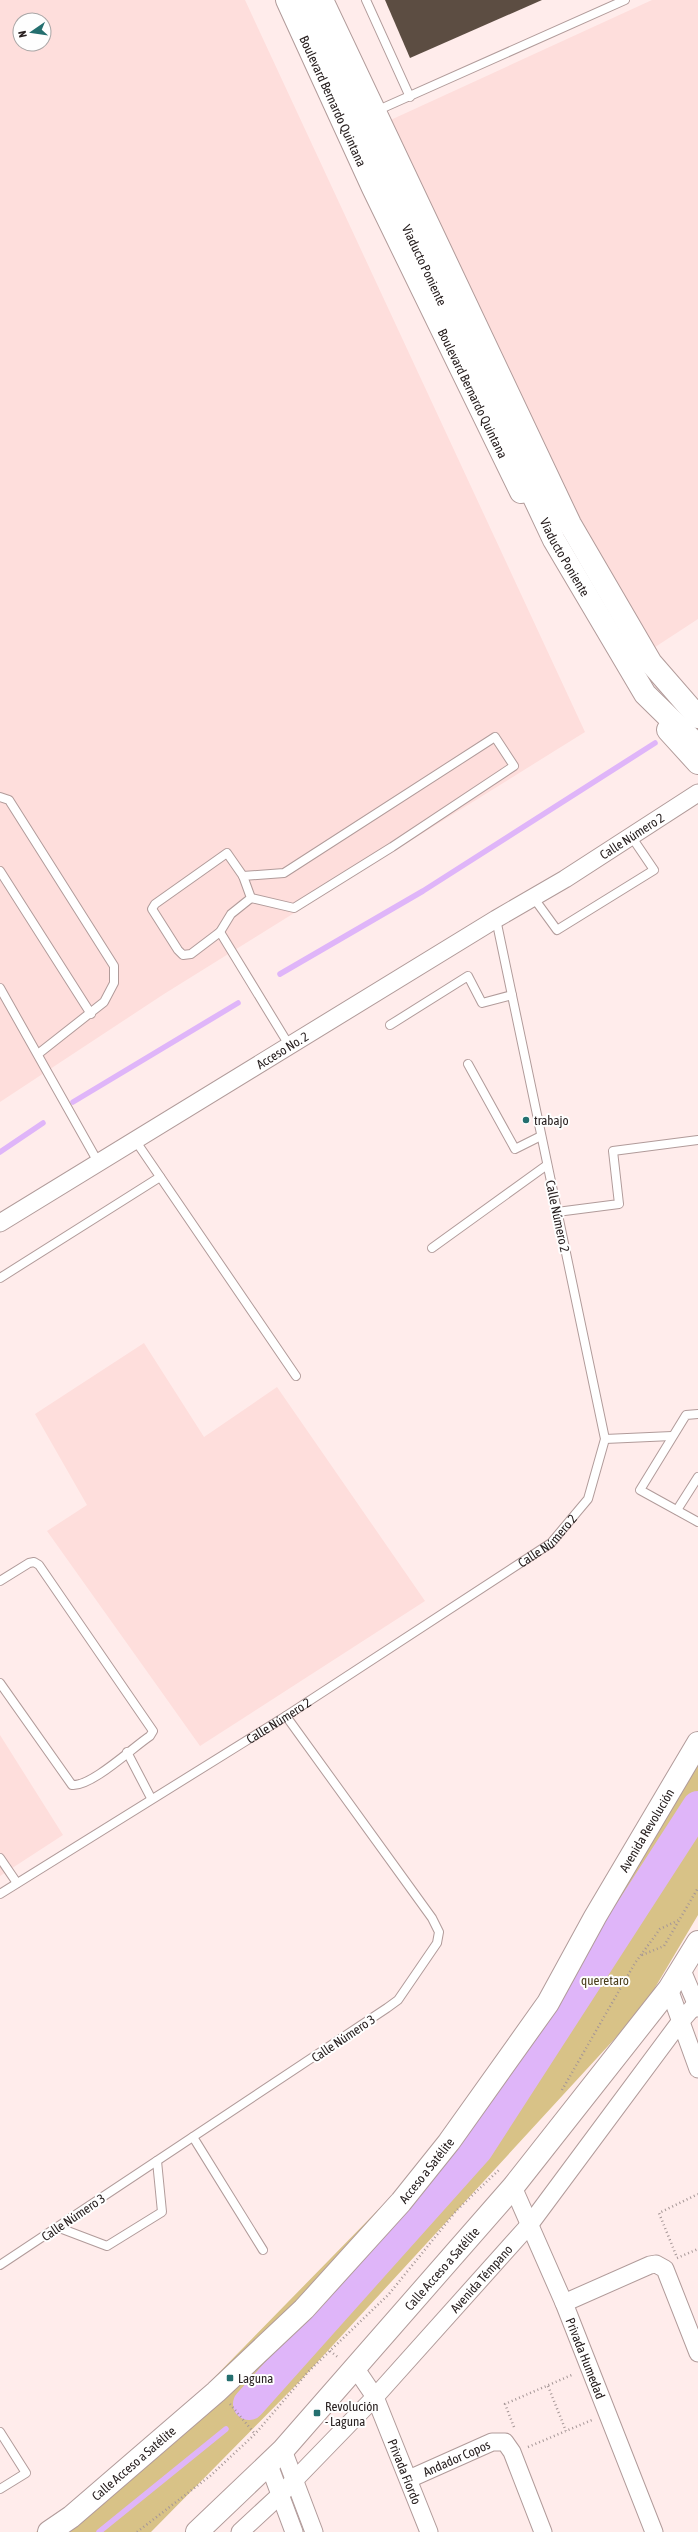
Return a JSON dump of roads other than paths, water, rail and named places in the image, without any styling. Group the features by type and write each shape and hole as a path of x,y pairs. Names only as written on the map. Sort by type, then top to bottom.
{"main road":[{"name":"Boulevard Bernardo Quintana","path":"287,0 373,188 508,469 578,600 649,709 698,763"},
{"name":"Viaducto Poniente","path":"300,0 554,540 645,694 698,746"},
{"path":"322,0 570,524 651,663 698,717"},
{"name":"Avenida Revolución","path":"595,1917 698,1743"},
{"name":"Acceso a Satélite","path":"222,2397 401,2202 449,2142 548,2003 595,1917"},
{"path":"669,1989 698,1942"},
{"name":"Calle Acceso a Satélite","path":"197,2532 276,2458 356,2368 513,2187 669,1989"},
{"name":"Calle Acceso a Satélite","path":"49,2532 71,2517 222,2397"}],"street":[{"name":"Calle Número 2","path":"565,879 698,793"},
{"name":"Acceso No. 2","path":"0,1223 496,918 565,879"},
{"path":"681,1968 697,2006"},
{"path":"669,1989 698,2069"},
{"name":"Avenida Témpano","path":"240,2532 280,2495 375,2397 530,2224 680,2022 697,2006"},
{"name":"Privada Humedad","path":"513,2187 564,2303 654,2532"},
{"path":"564,2303 656,2264 665,2269 698,2353"},
{"name":"Privada Fiordo","path":"356,2368 375,2397 429,2532"},
{"name":"Andador Copos","path":"409,2479 492,2442 510,2436 512,2452 543,2532"},
{"path":"276,2458 294,2479 314,2532"},
{"path":"276,2458 280,2495 294,2532"}],"lane":[{"path":"366,0 410,97"},
{"path":"374,112 625,0"},
{"path":"243,876 284,873 495,737 514,766 392,847 294,908 251,898"},
{"path":"0,797 9,800 114,966 112,991 104,1002 91,1014 38,1054"},
{"path":"533,897 557,930 654,870 631,836"},
{"path":"227,853 243,876 251,898 231,914 220,932 191,954 183,955 178,950 152,909 154,904 227,853"},
{"path":"0,871 91,1014"},
{"name":"Calle Número 2","path":"0,1894 286,1716 551,1543 588,1499 604,1439 496,918"},
{"path":"220,932 289,1046"},
{"path":"390,1025 468,976 482,1003 512,995"},
{"path":"0,988 98,1162"},
{"path":"468,1064 515,1149 541,1136"},
{"path":"135,1140 296,1376"},
{"path":"557,1212 619,1204 613,1150 698,1140"},
{"path":"432,1248 547,1165"},
{"path":"0,1278 160,1177"},
{"path":"698,1414 686,1415 640,1490 698,1522"},
{"path":"604,1439 672,1436"},
{"path":"677,1510 698,1477"},
{"path":"0,1581 29,1563 34,1562 39,1564 153,1731 150,1736 98,1775 79,1786 72,1786 0,1683"},
{"name":"Calle Número 3","path":"0,2265 398,2000 437,1943 438,1932 432,1918 286,1716"},
{"path":"127,1752 152,1798"},
{"path":"0,1858 17,1883"},
{"path":"193,2137 263,2250"},
{"path":"58,2227 107,2246 162,2212 157,2161"},
{"path":"0,2432 26,2473 0,2489"}],"waterway":[{"path":"280,974 423,891 655,743"},
{"path":"73,1102 238,1003"},
{"path":"0,1152 43,1123"},
{"path":"249,2404 477,2149 698,1807"},
{"path":"99,2532 226,2429"}],"place":[{"name":"trabajo","path":"526,1120"},
{"name":"Laguna","path":"230,2378"},
{"name":"Revolución - Laguna","path":"317,2413"}],"park label":[{"name":"queretaro","path":"605,1980"}]}
